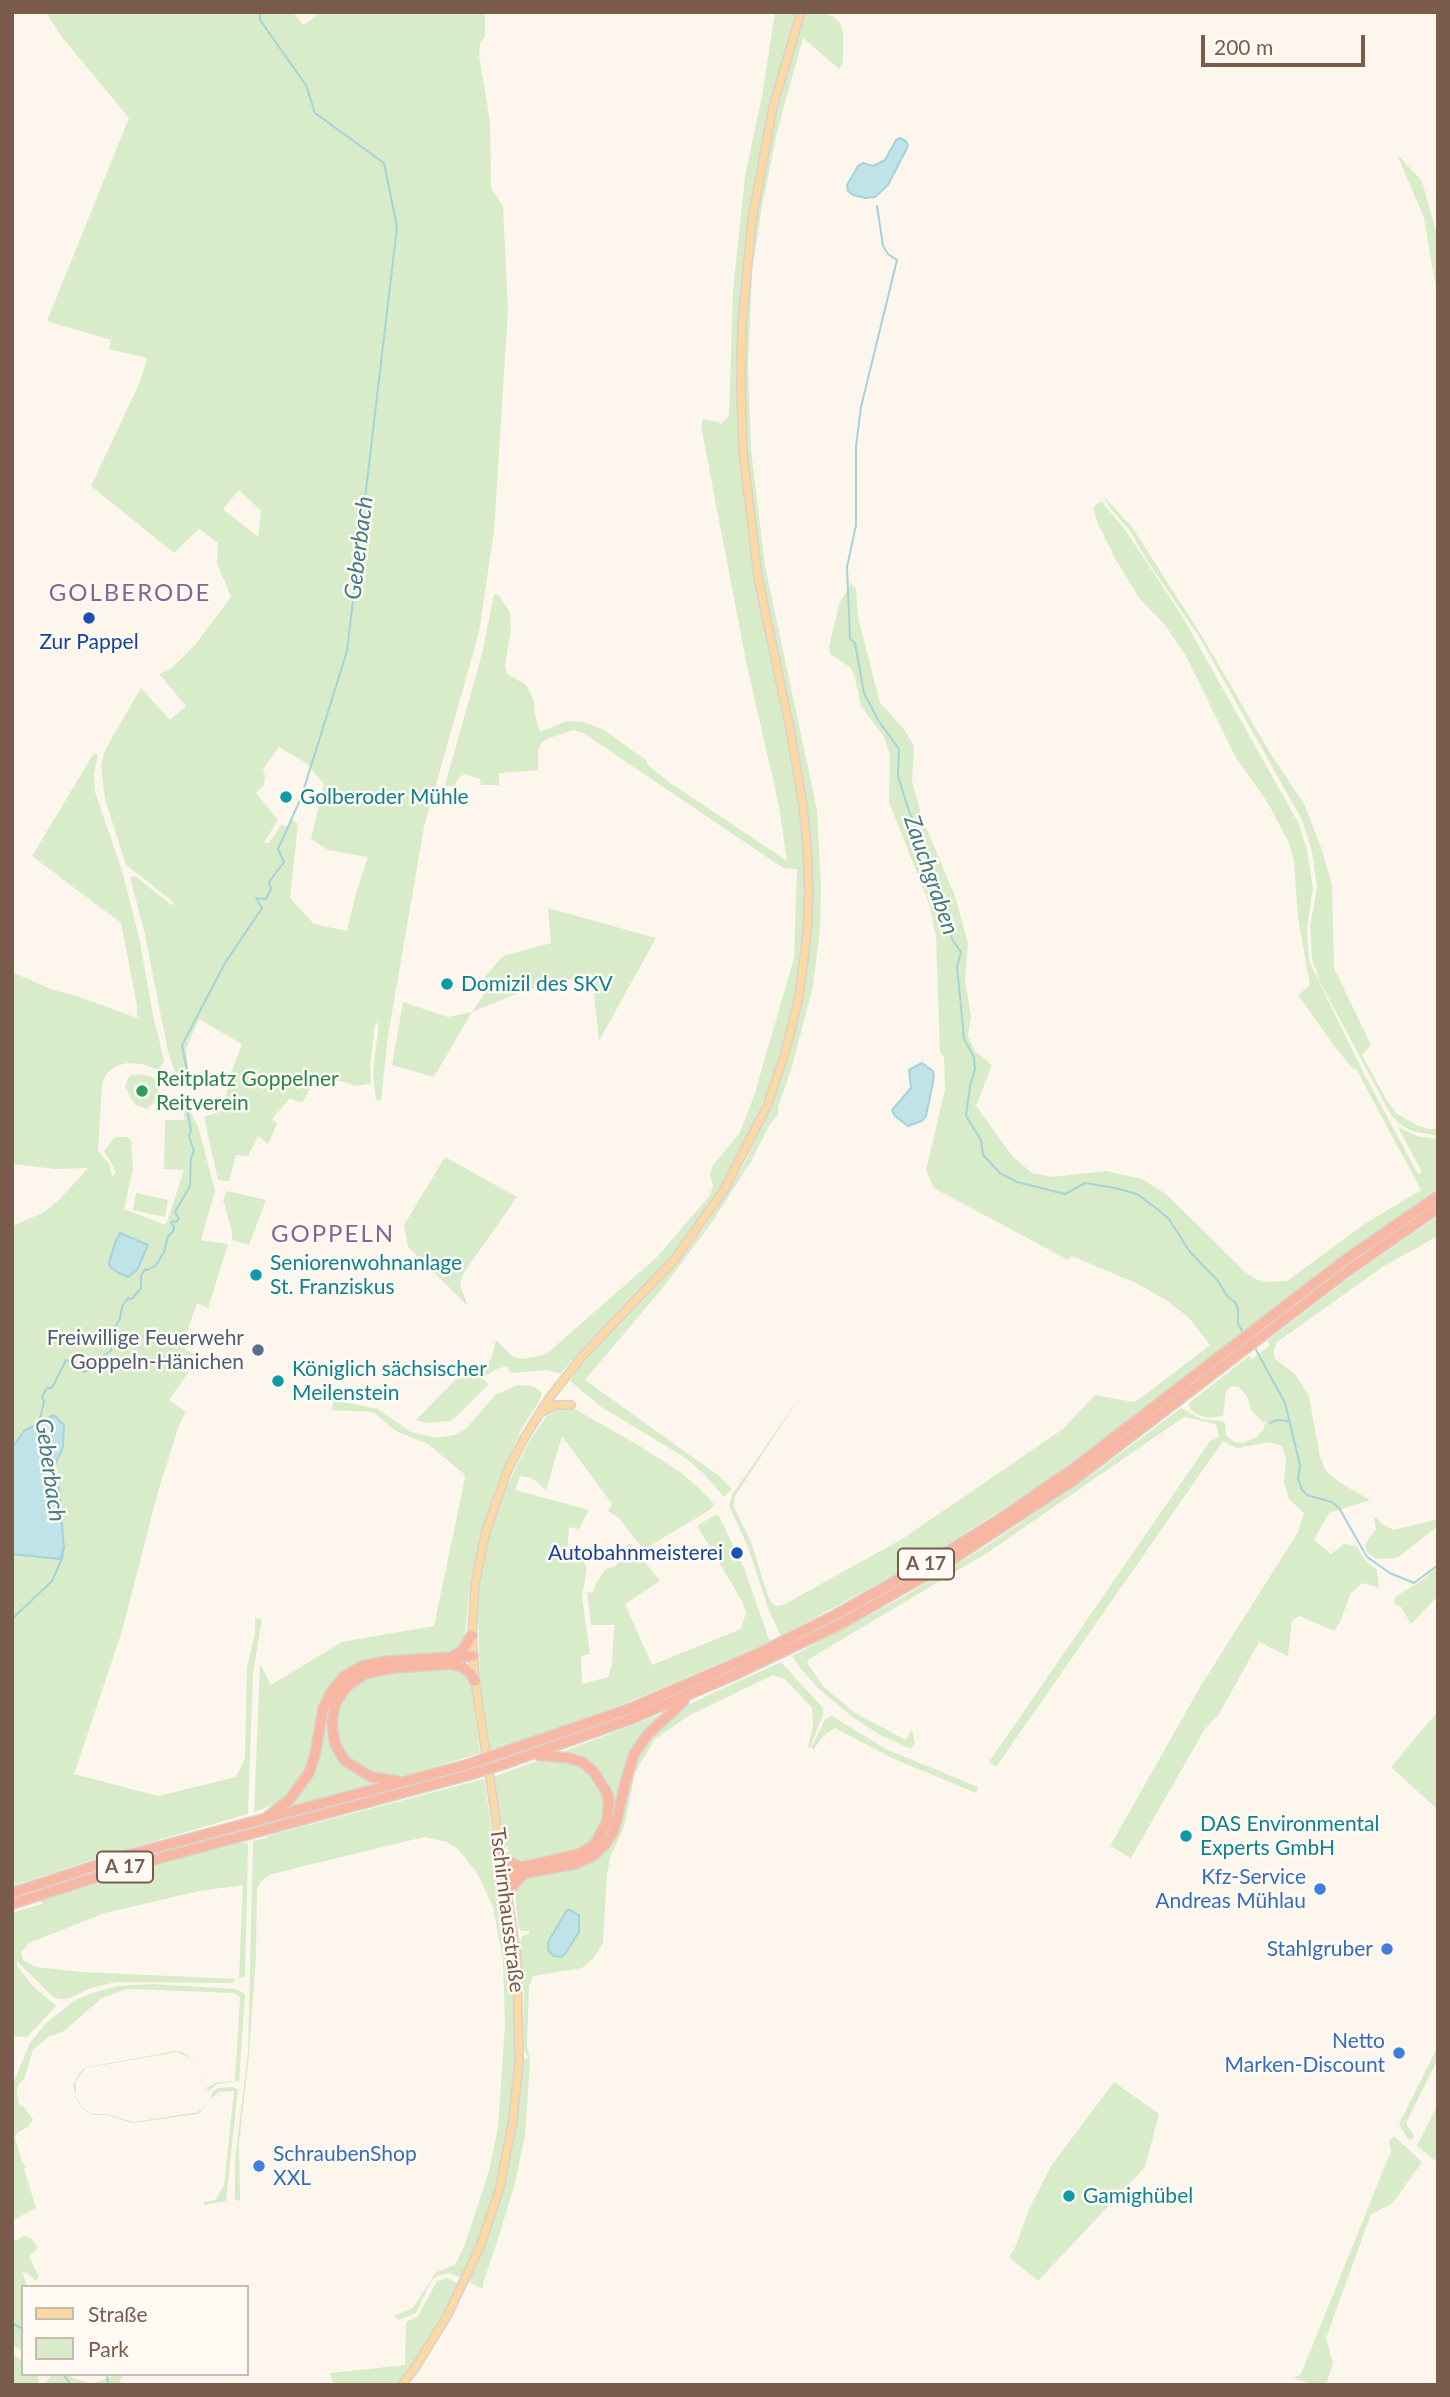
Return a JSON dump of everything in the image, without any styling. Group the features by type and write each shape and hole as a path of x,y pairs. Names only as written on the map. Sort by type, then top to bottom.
{"highway":[{"name":"A 17","path":"264,1823 469,1775 533,1755 691,1695 841,1624 979,1544 1084,1473 1363,1247 1438,1196"},
{"name":"A 17","path":"1260,1332 1438,1208"},
{"name":"A 17","path":"13,1904 264,1823 501,1754 681,1688 783,1641 903,1578 988,1526 1073,1469 1242,1346"},
{"path":"450,1661 462,1651 472,1635"},
{"path":"406,1782 371,1777 345,1761 335,1744 331,1723 335,1704 346,1687 365,1674 473,1659"},
{"path":"264,1823 290,1799 309,1773 323,1709 343,1677 362,1666 374,1663 450,1661 470,1673 475,1681"},
{"path":"500,1854 523,1870 575,1864 593,1856 612,1834 634,1754 648,1734 691,1695"},
{"path":"503,1874 572,1857 587,1850 603,1833 609,1811 606,1791 593,1770 582,1762 569,1758 533,1755"},
{"name":"A 17","path":"12,1893 128,1855 238,1831"},
{"path":"507,1897 523,1870"}],"main road":[{"name":"Tschirnhausstraße","path":"402,2385 447,2316 480,2247 500,2187 513,2120 519,2062 517,1958 473,1659 475,1584 492,1510 518,1451 558,1386 584,1354 674,1261 724,1190 767,1106 785,1054 799,997 809,892 805,819 790,729 758,578 743,452 741,388 745,278 756,193 773,107 801,13"},
{"path":"539,1414 555,1405 571,1405"}],"green space":[{"path":"46,12 293,12 303,25 322,12 485,12 485,36 480,43 479,56 490,121 491,188 503,206 508,311 494,531 479,632 424,827 388,1036 381,1101 376,1100 373,1073 379,1022 375,1025 370,1065 371,1084 355,1086 317,1076 302,1103 290,1098 272,1119 277,1124 268,1144 258,1136 248,1156 236,1155 229,1181 218,1180 204,1117 224,1110 229,1078 242,1044 199,1019 186,1049 188,1067 183,1084 174,1069 130,877 135,876 170,904 175,905 126,865 105,799 101,766 104,753 141,688 170,720 186,706 159,674 171,669 194,646 231,597 217,563 218,543 199,529 174,553 91,486 140,382 147,358 109,349 111,340 47,321 129,118 61,36","holes":["239,490 261,511 258,537 223,509","279,747 306,763 324,784 311,839 328,850 368,857 347,931 314,924 290,898 298,824 291,819 287,827 282,824 269,843 264,843 278,820 256,793 263,786 263,769"]},
{"path":"775,12 796,12 766,118 747,231 737,355 738,432 751,556 788,744 803,837 804,927 792,1011 774,1075 748,1137 725,1182 703,1216 656,1275 560,1374 548,1370 511,1373 507,1366 497,1369 482,1378 489,1384 450,1421 428,1423 416,1420 461,1374 477,1374 491,1359 496,1340 513,1357 523,1359 550,1351 658,1256 710,1195 713,1165 739,1134 754,1096 794,958 797,869 783,868 585,734 574,730 542,742 538,751 538,770 499,773 499,785 481,785 480,779 464,774 453,787 445,785 482,654 494,594 499,595 510,613 511,628 505,666 507,674 525,684 529,690 540,732 567,721 584,722 604,730 646,760 649,766 669,782 787,861 779,806 746,661 701,426 703,419 722,423 729,416 733,290 745,177 762,96"},
{"path":"805,12 823,12 840,23 843,32 843,62 839,69 803,38 777,132 762,206 752,273 748,367 751,450 765,566 817,810 821,888 820,929 813,986 778,1115 712,1222 665,1285 585,1380 719,1476 732,1489 724,1497 687,1459 600,1406 570,1381 580,1365 685,1253 744,1164 781,1079 804,992 813,913 811,843 795,736 766,599 756,536 749,479 744,366 750,263 765,163 791,55"},
{"path":"1397,154 1422,181 1438,238 1438,300 1424,218"},
{"path":"1104,497 1132,527 1304,804 1332,885 1334,968 1371,1045 1362,1055 1397,1114 1417,1125 1429,1129 1438,1128 1438,1136 1412,1131 1391,1115 1320,982 1312,958 1310,927 1317,888 1312,851 1302,820 1200,638 1146,559 1129,529 1109,507"},
{"path":"1101,501 1126,531 1182,616 1299,824 1307,850 1313,888 1307,928 1309,961 1363,1072 1418,1174 1422,1172 1398,1127 1417,1136 1438,1139 1438,1189 1343,1255 1138,1414 1038,1487 924,1559 781,1636 769,1611 748,1547 729,1506 732,1495 806,1388 735,1496 734,1507 751,1542 768,1596 777,1606 902,1539 1063,1429 1095,1395 1133,1402 1210,1345 1190,1319 1169,1302 1138,1284 1072,1256 1068,1260 934,1188 926,1170 945,1090 944,1057 940,1053 936,936 929,903 889,802 890,755 884,737 861,706 851,668 830,654 829,647 839,604 851,583 856,589 858,617 880,703 903,728 914,746 912,781 922,818 955,896 968,943 965,980 971,1016 968,1036 975,1051 992,1065 976,1106 1013,1157 1032,1173 1052,1177 1106,1171 1142,1179 1166,1194 1245,1272 1255,1279 1267,1282 1287,1281 1366,1223 1421,1190 1356,1069 1352,1068 1332,1043 1298,995 1310,985 1298,918 1294,861 1289,843 1268,803 1236,758 1186,656 1165,625 1139,598 1115,558 1098,524 1093,507"},
{"path":"94,753 98,755 94,774 95,792 122,871 139,937 164,1060 159,1070 142,1064 127,1063 116,1066 106,1074 102,1084 98,1151 109,1164 112,1176 116,1174 104,1151 115,1137 127,1137 131,1140 133,1169 124,1209 166,1225 184,1170 164,1169 165,1120 185,1120 182,1107 187,1105 199,1129 215,1191 201,1240 228,1244 208,1308 197,1303 187,1332 185,1350 200,1356 169,1400 186,1412 179,1425 158,1492 122,1631 74,1774 158,1796 236,1777 245,1758 247,1668 255,1633 255,1618 262,1619 253,1673 248,1814 12,1886 12,1554 60,1559 64,1548 59,1488 52,1471 63,1447 24,1431 12,1448 12,1226 43,1213 59,1200 88,1168 56,1169 12,1164 12,972 53,990 137,1018 121,923 32,856"},
{"path":"548,908 656,938 599,1041 592,974 521,992 472,1012 485,993 481,981 503,956 551,943"},
{"path":"403,1002 448,1017 472,1012 434,1077 392,1065"},
{"name":"Reitplatz Goppelner Reitverein","path":"144,1074 154,1078 159,1088 156,1101 147,1109 135,1105 125,1087 132,1075"},
{"path":"445,1157 517,1197 463,1274 460,1285 468,1306 408,1247 404,1225"},
{"path":"227,1191 266,1200 249,1245 232,1240 223,1200"},
{"path":"136,1193 168,1200 165,1217 133,1210"},
{"path":"1438,1216 1438,1236 1384,1266 1277,1342 1274,1349 1274,1358 1295,1374 1309,1396 1320,1457 1326,1471 1370,1500 1329,1513 1314,1540 1331,1554 1344,1544 1357,1546 1365,1560 1377,1570 1379,1588 1362,1583 1351,1593 1334,1631 1300,1616 1292,1621 1288,1656 1259,1642 1219,1714 1205,1729 1131,1858 1110,1846 1202,1684 1298,1532 1304,1513 1289,1499 1284,1482 1286,1458 1282,1446 1269,1442 1237,1448 1223,1441 996,1767 989,1762 1210,1441 1219,1437 1216,1424 1184,1417 987,1553 809,1659 807,1663 824,1687 855,1713 906,1740 912,1729 915,1743 911,1749 878,1734 851,1716 819,1689 800,1668 792,1656 903,1597 985,1547 1097,1471 1181,1408 1201,1419 1222,1421 1225,1423 1226,1435 1234,1442 1243,1443 1257,1437 1266,1421 1262,1422 1251,1410 1247,1396 1239,1387 1233,1386 1226,1390 1223,1416 1208,1418 1196,1414 1190,1409 1189,1403 1249,1356 1252,1359 1270,1345 1267,1341 1356,1273"},
{"path":"518,1385 533,1386 542,1393 522,1428 497,1484 483,1529 470,1583 464,1644 455,1653 387,1658 332,1685 306,1773 296,1789 278,1803 254,1812 260,1664 271,1685 342,1642 434,1626 465,1478 464,1474 428,1444 396,1431 373,1412 331,1410 334,1400 378,1409 411,1432 437,1438 454,1435 466,1429 495,1395"},
{"path":"560,1407 573,1408 638,1445 680,1472 714,1504 710,1510 646,1548 637,1542 619,1518 608,1511 612,1504 562,1436 546,1490 532,1478 520,1476 515,1490 589,1510 579,1529 569,1527 567,1558 582,1559 587,1568 582,1596 590,1654 581,1656 582,1684 608,1677 612,1665 614,1625 591,1625 587,1592 593,1593 605,1570 615,1566 629,1553 625,1547 630,1543 660,1581 625,1604 652,1665 741,1629 746,1613 742,1601 697,1526 715,1515 719,1516 744,1568 770,1642 624,1704 489,1750 480,1679 478,1617 479,1584 489,1532 505,1490 528,1443 546,1417"},
{"path":"1376,1517 1382,1524 1394,1530 1438,1519 1438,1526 1397,1558 1376,1559 1367,1552 1365,1544 1376,1529"},
{"path":"1438,1566 1438,1596 1411,1624 1401,1607 1394,1604 1395,1597 1421,1581"},
{"path":"781,1662 823,1708 823,1715 810,1748 812,1708 786,1680 773,1675 690,1715 655,1739 635,1773 624,1827 611,1855 607,1873 603,1943 594,1958 582,1968 533,1976 529,1986 527,2044 530,2061 525,2136 515,2183 483,2288 478,2287 469,2282 503,2190 514,2142 523,2060 528,2058 523,2048 524,1993 520,1944 522,1936 529,1934 529,1931 521,1931 518,1925 515,1890 523,1878 601,1853 634,1762 646,1742 671,1715"},
{"path":"456,1667 469,1677 471,1683 480,1753 408,1775 393,1776 372,1774 348,1758 338,1743 335,1731 339,1705 356,1682 375,1673"},
{"path":"365,1669 344,1684 333,1703 342,1762 352,1772 374,1784 284,1808 299,1792 328,1703 344,1679"},
{"path":"1438,1711 1438,1810 1391,1767"},
{"path":"664,1713 637,1745 613,1826 599,1848 576,1861 561,1862 586,1854 611,1814 598,1772 557,1754"},
{"path":"832,1716 886,1749 978,1787 976,1793 894,1759 835,1728 823,1736 814,1749 811,1748 825,1719"},
{"path":"556,1758 579,1763 591,1772 604,1793 606,1813 599,1834 583,1850 521,1863 511,1861 506,1855 509,1853 505,1846 493,1777 537,1761"},
{"path":"484,1779 511,1955 515,2003 515,2065 510,2119 501,2168 482,2231 462,2278 448,2273 437,2276 431,2281 416,2313 398,2320 394,2316 413,2308 436,2272 455,2265 465,2244 489,2171 498,2127 505,2025 503,1960 493,1907 477,1873 458,1849 447,1842 424,1837 269,1875 261,1881 257,1889 256,1955 249,2055 239,2144 240,2201 235,2200 235,2158 248,2052 253,1841"},
{"path":"247,1843 248,1847 245,1976 239,1978 243,1885 199,1891 105,1913 29,1943 21,1952 23,1960 36,1967 82,1972 235,1979 233,1983 116,1982 60,1999 53,1997 17,1961 17,1966 32,1985 56,2006 27,2037 12,2036 12,1913 42,1904 41,1901 54,1896 132,1871"},
{"path":"152,1984 235,1989 245,1994 239,2081 217,2084 208,2091 199,2073 207,2088 215,2083 235,2081 240,1997 234,1993 127,1989 102,1998 64,2031 48,2037 33,2050 24,2079 18,2085 19,2104 33,2119 28,2127 18,2132 15,2137 36,2208 12,2221 12,2086 30,2043 46,2023 74,2001 117,1986"},
{"path":"1438,2046 1438,2059 1406,2123 1414,2136 1412,2140 1407,2138 1399,2124"},
{"path":"175,2051 183,2052 191,2059 177,2052 86,2068 88,2067"},
{"path":"86,2068 76,2081 76,2096 82,2107 91,2114 81,2107 77,2100 73,2085 79,2073"},
{"path":"1114,2082 1159,2114 1145,2167 1038,2281 1009,2257 1051,2166"},
{"path":"233,2087 238,2090 226,2201 204,2205 204,2202 216,2200 224,2184 234,2091 218,2092 210,2101 213,2091 218,2088"},
{"path":"209,2102 198,2114 132,2123 107,2115 91,2114 107,2114 133,2122 198,2112"},
{"path":"1438,2104 1438,2163 1417,2146"},
{"path":"1394,2136 1422,2162 1392,2204 1371,2214 1326,2338 1333,2363 1326,2385 1313,2385 1294,2378 1301,2374 1391,2151 1389,2141"},
{"path":"24,2236 31,2238 38,2248 29,2256 39,2277 36,2281 26,2272 22,2273 27,2285 21,2285 21,2350 12,2345 12,2242"},
{"path":"447,2278 459,2284 443,2316 399,2385 334,2385 330,2373 405,2365 406,2322 418,2316 437,2281"},
{"path":"12,2353 21,2360 21,2376 38,2376 39,2384 44,2384 51,2376 69,2376 91,2384 113,2376 123,2376 120,2380 121,2385 12,2385"}],"water":[{"path":"900,138 906,141 908,146 888,185 875,197 865,198 848,191 847,185 858,166 863,163 873,166 885,160 896,140"},
{"path":"922,1063 933,1071 934,1077 926,1116 922,1121 908,1126 895,1116 892,1110 911,1088 909,1070"},
{"path":"120,1233 148,1245 137,1270 128,1277 110,1267 109,1263"},
{"path":"54,1415 64,1425 63,1447 52,1471 59,1488 64,1548 60,1559 12,1554 12,1448 24,1431"},
{"path":"567,1910 579,1915 579,1932 565,1954 554,1956 548,1950 548,1942"}],"waterway":[{"name":"Geberbach","path":"186,1085 188,1076 182,1045 225,963 262,908 256,898 266,899 271,889 269,882 284,862 278,849 301,798 347,651 397,227 384,163 315,113 306,85 260,20 260,12"},
{"name":"Zauchgraben","path":"877,206 883,246 888,254 897,260 861,407 856,446 856,525 847,567 850,639 855,643 864,693 878,720 899,749 898,776 946,911 952,939 961,952 957,966 964,1039 974,1057 975,1069 966,1116 981,1140 983,1155 1000,1173 1017,1182 1065,1194 1085,1183 1115,1188 1137,1194 1156,1208 1169,1219 1190,1252 1235,1302 1238,1324 1243,1332"},
{"name":"Geberbach","path":"39,1422 44,1402 42,1397 47,1388 52,1388 66,1360 84,1372 95,1369 104,1355 111,1351 114,1328 120,1319 122,1307 128,1298 132,1299 141,1288 141,1276 145,1269 156,1265 164,1252 168,1236 173,1232 171,1223 179,1219 175,1212 190,1186 191,1158 194,1151 189,1136 191,1131 185,1096"},
{"name":"Zauchgraben","path":"1255,1348 1285,1403 1300,1465 1298,1479 1302,1490 1307,1495 1332,1502 1339,1508 1367,1557 1390,1573 1414,1583 1438,1565"},
{"path":"1270,1423 1277,1420 1288,1421"},
{"name":"Geberbach","path":"12,1619 52,1581 63,1556 62,1552"},
{"path":"12,2323 21,2328"},
{"path":"64,2376 71,2385"},
{"path":"107,2377 109,2385"}],"place":[{"name":"Zur Pappel","path":"89,618"},
{"name":"Golberoder Mühle","path":"286,797"},
{"name":"Domizil des SKV","path":"447,984"},
{"name":"Reitplatz Goppelner Reitverein","path":"142,1091"},
{"name":"Seniorenwohnanlage St. Franziskus","path":"256,1275"},
{"name":"Freiwillige Feuerwehr Goppeln-Hänichen","path":"258,1350"},
{"name":"Königlich sächsischer Meilenstein","path":"278,1381"},
{"name":"Autobahnmeisterei","path":"737,1553"},
{"name":"DAS Environmental Experts GmbH","path":"1186,1836"},
{"name":"Kfz-Service Andreas Mühlau","path":"1320,1889"},
{"name":"Stahlgruber","path":"1387,1949"},
{"name":"Netto Marken-Discount","path":"1399,2053"},
{"name":"SchraubenShop XXL","path":"259,2166"},
{"name":"Gamighübel","path":"1069,2196"}],"district":[{"name":"GOLBERODE","path":"130,593"},
{"name":"GOPPELN","path":"333,1234"}]}
